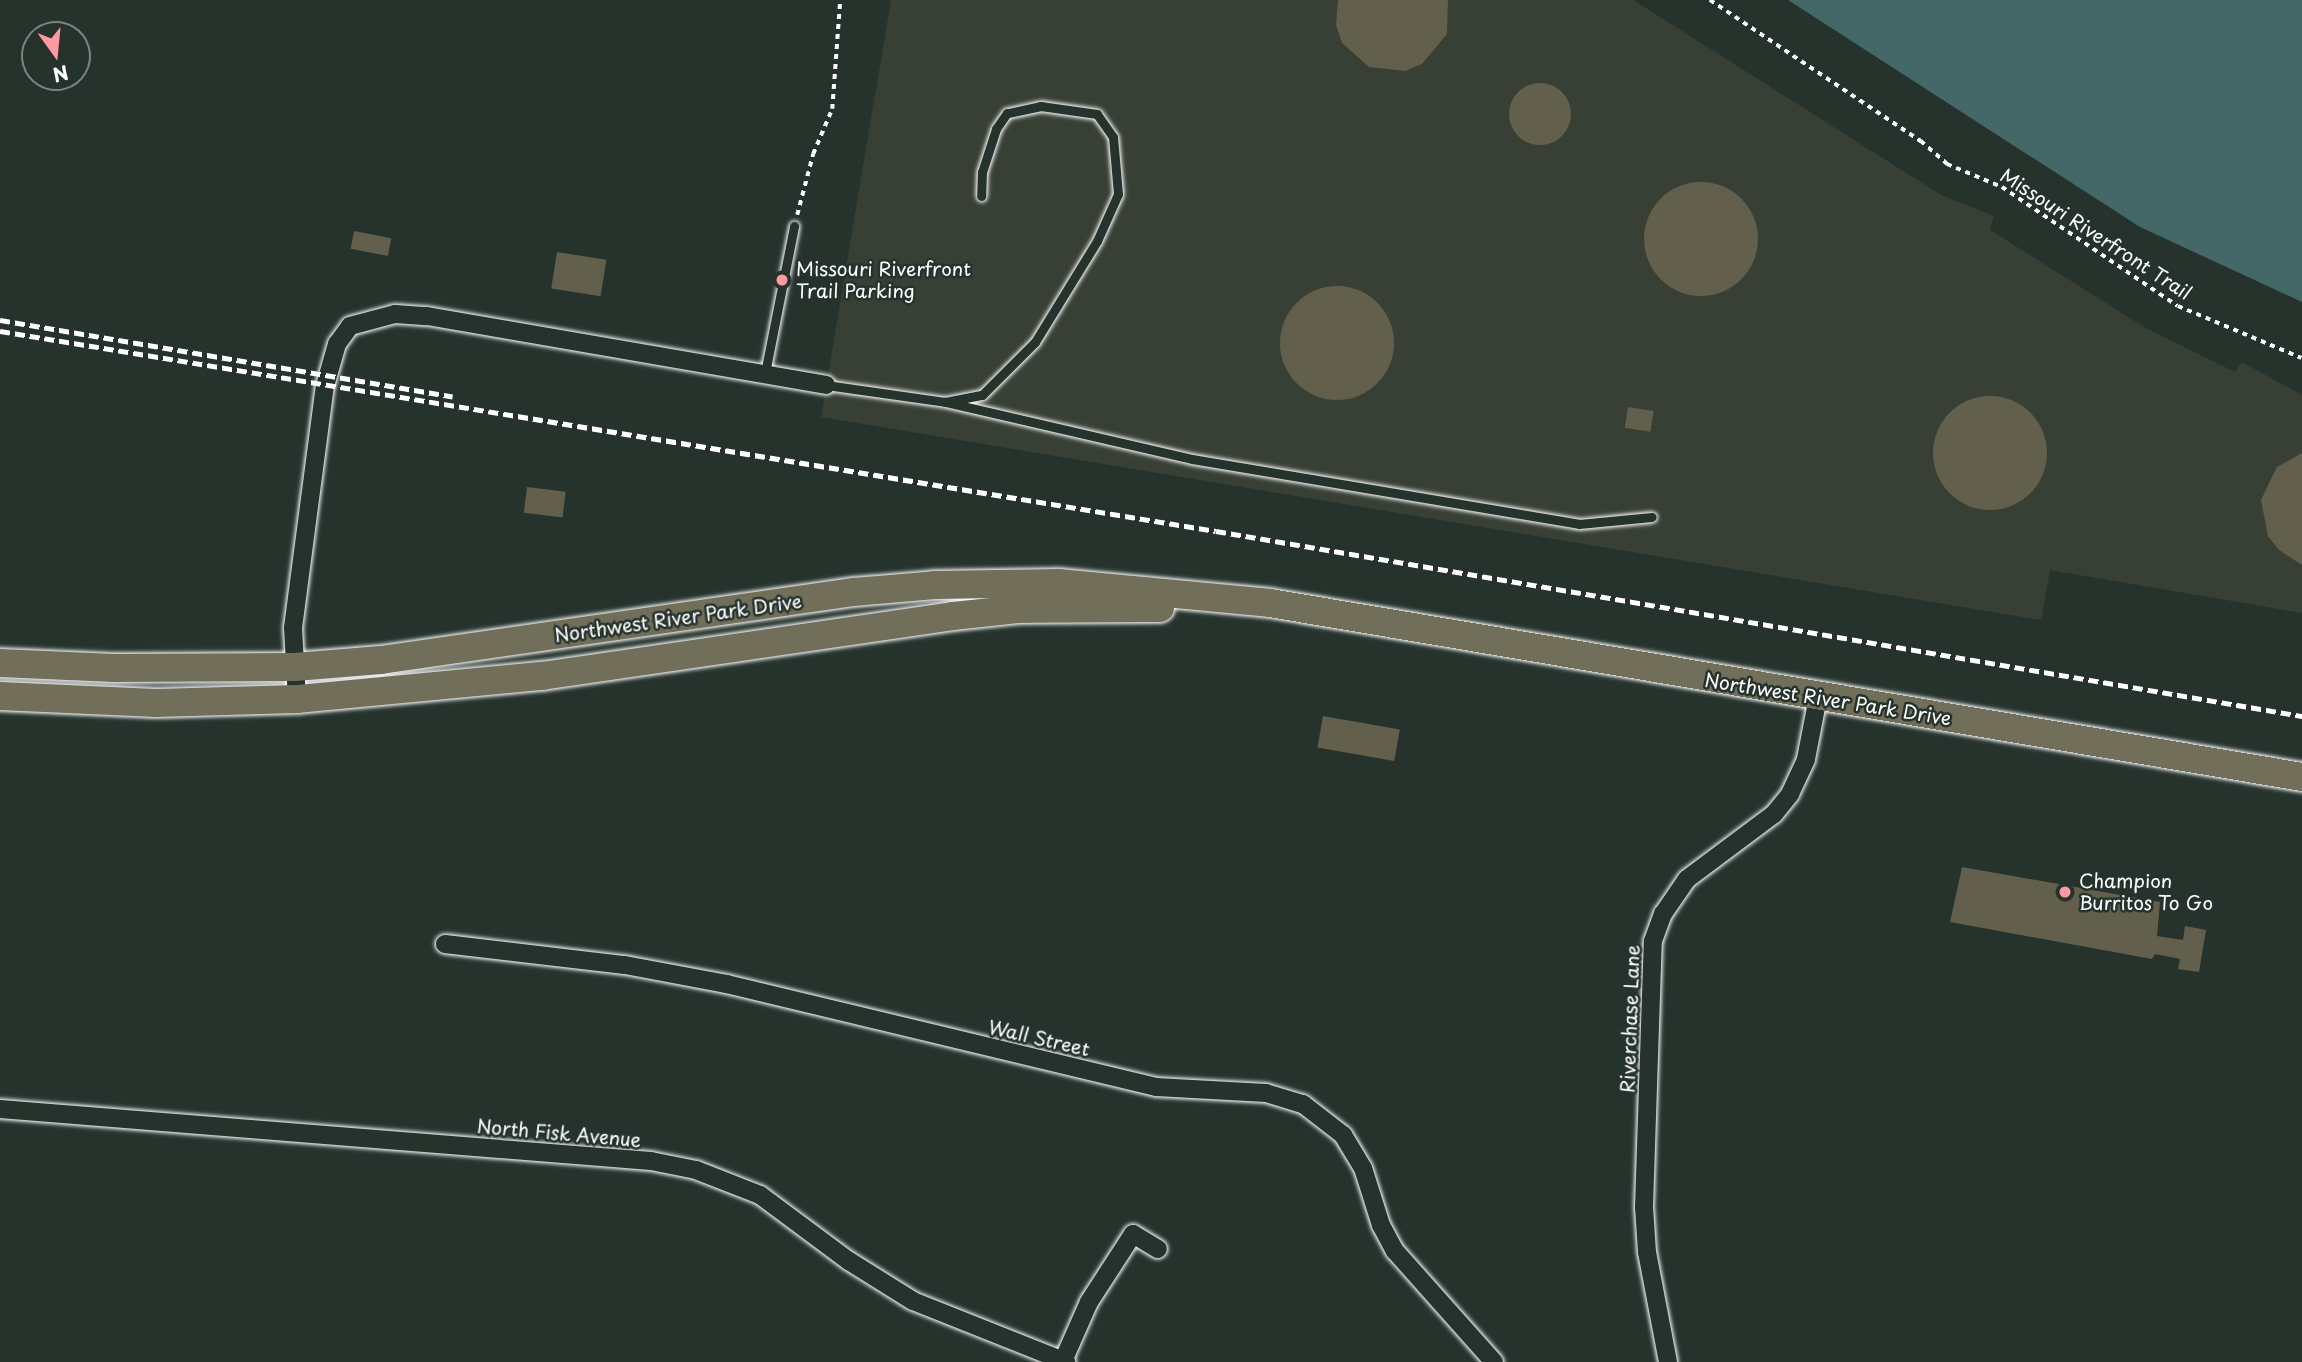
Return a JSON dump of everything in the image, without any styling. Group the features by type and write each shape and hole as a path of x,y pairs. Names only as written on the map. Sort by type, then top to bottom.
{"main road":[{"name":"Northwest River Park Drive","path":"0,663 114,668 295,667 407,657 854,592 985,583 1147,589 1270,603 1353,620 2302,777"},
{"name":"Northwest River Park Drive","path":"0,696 156,703 297,699 542,676 1018,609 1191,609 1353,620"}],"street":[{"path":"297,699 293,628 325,386 337,344 350,326 395,314 427,316 826,385"},
{"name":"Riverchase Lane","path":"1668,1362 1647,1252 1644,1207 1653,941 1662,914 1687,879 1774,814 1790,794 1806,759 1818,697"},
{"name":"Wall Street","path":"445,944 625,965 727,984 1156,1087 1266,1093 1303,1104 1343,1135 1363,1168 1381,1225 1395,1251 1494,1362"},
{"name":"North Fisk Avenue","path":"0,1109 651,1161 696,1170 760,1195 849,1261 913,1301 1064,1362"},
{"path":"1064,1362 1089,1302 1133,1234 1158,1249"}],"lane":[{"path":"944,402 982,395 1035,342 1065,295 1097,242 1118,194 1113,137 1097,114 1041,106 1007,113 986,161 981,196"},
{"path":"765,373 794,226"},
{"path":"826,385 944,402 1192,459 1579,524 1652,517"}],"path":[{"path":"794,226 813,154 832,109 841,0"},
{"name":"Missouri Riverfront Trail","path":"1710,0 1921,142 1947,163 2003,187 2178,306 2302,358"}],"shaded area":[{"path":"891,0 1633,0 1941,195 1994,216 1990,230 2144,327 2235,372 2242,362 2302,395 2302,613 2050,570 2041,620 821,417"}],"water":[{"path":"1788,0 2302,0 2302,302 2140,227"}],"building":[{"path":"1338,0 1448,0 1447,34 1422,64 1405,71 1369,67 1342,43 1336,25"},
{"path":"1534,83 1546,83 1562,92 1569,102 1569,126 1562,136 1546,145 1534,145 1523,140 1514,131 1509,120 1509,108 1514,97 1523,88"},
{"path":"1701,182 1723,186 1733,191 1749,207 1754,217 1758,239 1754,261 1749,271 1733,287 1723,292 1701,296 1679,292 1669,287 1653,271 1648,261 1644,239 1648,217 1653,207 1669,191 1679,186"},
{"path":"354,231 391,238 388,256 351,249"},
{"path":"557,252 606,260 601,296 551,289"},
{"path":"1337,286 1359,290 1369,295 1385,311 1390,321 1394,343 1390,365 1385,375 1369,391 1359,396 1337,400 1315,396 1305,391 1289,375 1284,365 1280,343 1284,321 1289,311 1305,295 1315,290"},
{"path":"1990,396 2012,400 2022,405 2038,421 2043,431 2047,453 2043,475 2038,485 2022,501 2012,506 1990,510 1968,506 1958,501 1942,485 1937,475 1933,453 1937,431 1942,421 1958,405 1968,400"},
{"path":"1628,407 1654,411 1650,432 1625,428"},
{"path":"2302,453 2302,565 2279,550 2268,536 2261,500 2277,467"},
{"path":"527,487 566,492 563,518 524,513"},
{"path":"1323,716 1400,730 1394,761 1317,748"},
{"path":"1962,867 2160,902 2157,936 2183,940 2185,926 2206,930 2199,972 2178,969 2180,959 2155,954 2152,959 1950,922"}],"railway":[{"path":"0,320 453,397"},
{"path":"0,331 1216,531 2302,716"}],"place":[{"name":"Missouri Riverfront Trail Parking","path":"782,280"},
{"name":"Champion Burritos To Go","path":"2065,892"}]}
